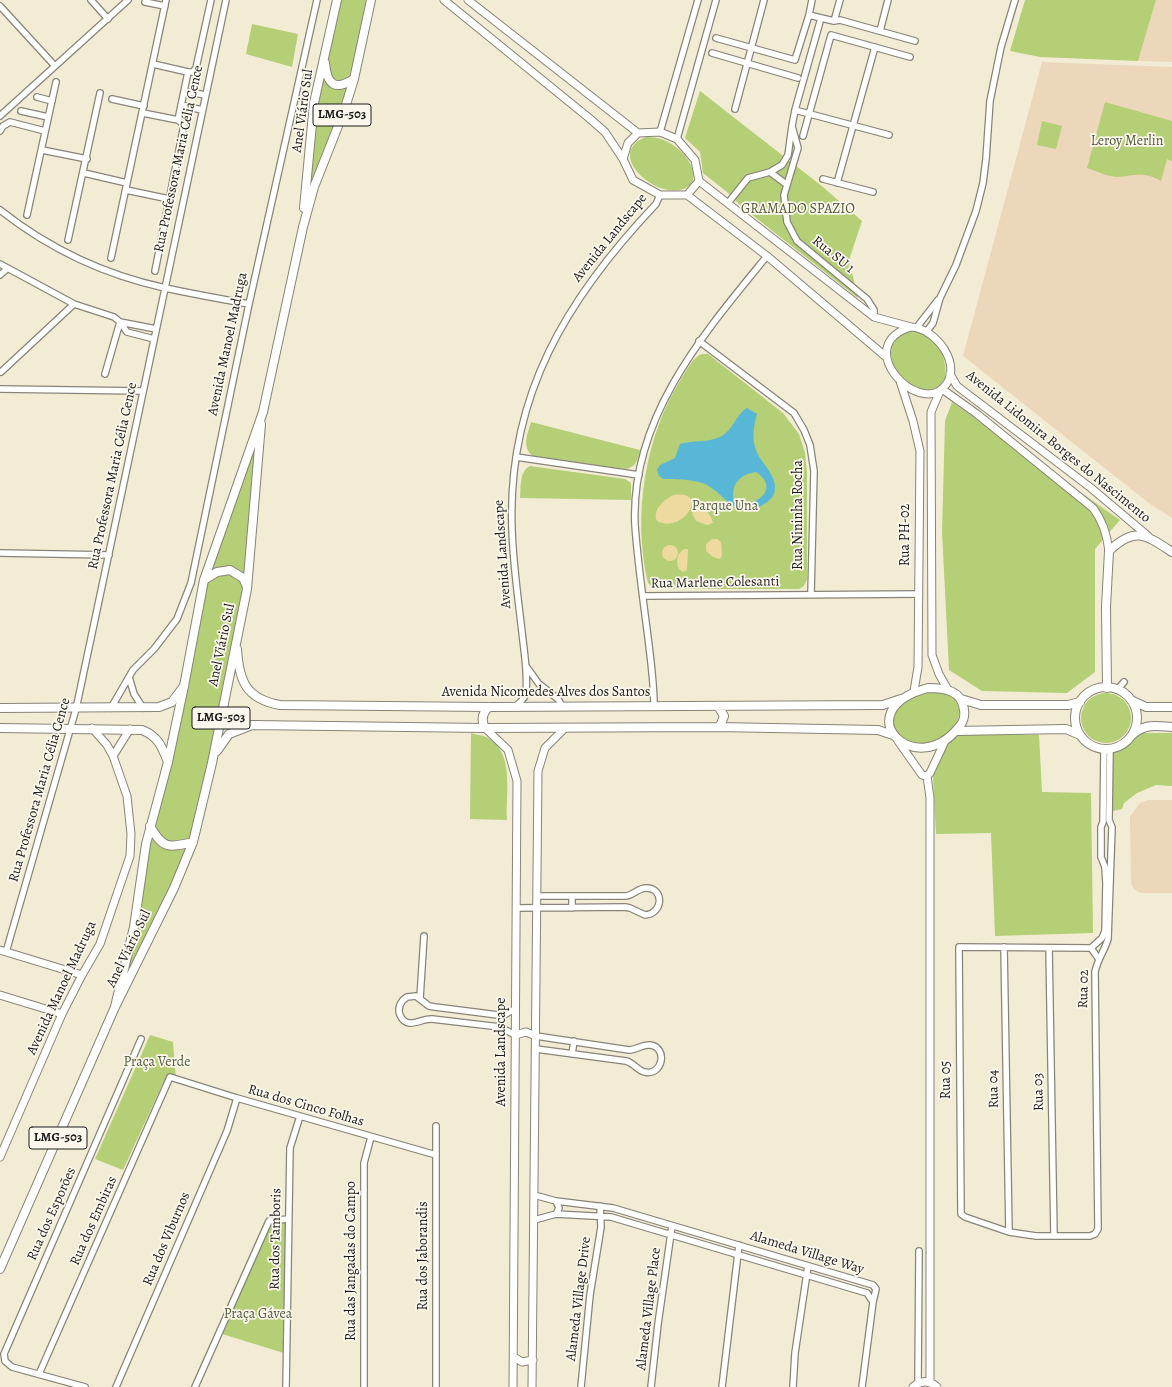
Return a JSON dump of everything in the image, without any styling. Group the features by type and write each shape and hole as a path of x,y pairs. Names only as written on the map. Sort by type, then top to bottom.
{"main road":[{"name":"Anel Viário Sul","path":"303,227 314,103 324,52 337,0"},
{"name":"Anel Viário Sul","path":"0,1269 115,1007 174,888 193,842 212,763 247,589 263,412 303,227 314,187 344,111 354,79 371,0"},
{"path":"324,52 326,75 330,83 337,86 354,79"},
{"name":"Anel Viário Sul","path":"115,1007 134,927 150,826 168,762 204,580 263,412"},
{"path":"1107,688 1106,607 1109,551 1120,540 1128,537 1148,536"},
{"name":"Avenida Lidomira Borges do Nascimento","path":"1148,536 1172,552"},
{"path":"204,580 217,572 230,570 243,578 247,589"},
{"name":"Avenida Nicomedes Alves dos Santos","path":"236,639 238,666 241,679 255,696 272,704 489,707 883,705 901,699"},
{"path":"0,708 143,708 166,705 172,702 184,686"},
{"path":"896,738 889,722 890,715 901,699 914,691 928,688 948,690 961,699 981,705 1068,706 1080,702 1092,691 1107,688 1117,690 1140,706 1172,707"},
{"path":"1129,698 1134,705 1136,721 1130,737"},
{"path":"212,763 222,742 229,734 252,725 485,728 718,727 878,730 911,746 925,748 945,741 956,731 964,719 965,712 961,699"},
{"path":"1080,702 1075,717 1076,725 1080,735 1089,745 1107,749 1118,747 1140,728 1172,727"},
{"path":"718,706 724,716 718,727"},
{"path":"485,728 482,719 485,710 489,707"},
{"path":"0,728 92,728 142,730 157,738 168,762"},
{"path":"956,731 1066,729 1080,735"},
{"path":"150,826 157,839 166,846 178,846 193,842"}],"street":[{"path":"91,0 108,19"},
{"path":"1,114 128,0"},
{"path":"153,64 193,72 196,68 211,0"},
{"name":"Rua Professora Maria Célia Cence","path":"3,951 76,708 226,0"},
{"name":"Avenida Manoel Madruga","path":"111,708 139,663 166,634 177,619 191,583 249,304 317,0"},
{"path":"444,0 589,118 604,132 623,159 633,180 660,195 687,195 767,256 885,356 891,370 900,381 911,390 928,394 941,390 949,380 950,374 947,355 942,344 927,332 914,327 874,317 699,181 695,160 677,139 660,132 638,133 468,0"},
{"path":"660,132 698,0"},
{"path":"677,139 716,0"},
{"path":"735,109 764,0"},
{"path":"716,38 795,60 809,15 812,0"},
{"path":"834,21 840,0"},
{"path":"880,31 888,0"},
{"path":"927,332 933,323 940,298 956,265 976,211 983,183 990,100 1001,48 1015,0"},
{"path":"111,258 165,3 144,2"},
{"path":"0,6 55,66"},
{"path":"809,15 834,21 840,20 915,41"},
{"path":"728,203 748,178 770,172 782,165 786,159 794,110 822,18"},
{"path":"802,136 831,35 910,56"},
{"path":"837,183 875,46"},
{"path":"712,53 798,78"},
{"path":"178,120 188,72"},
{"path":"27,215 56,82"},
{"path":"184,91 205,95"},
{"path":"68,240 84,173 100,93"},
{"path":"37,98 52,101"},
{"path":"112,99 144,106"},
{"path":"181,106 202,110"},
{"path":"794,110 888,135"},
{"path":"21,111 48,117"},
{"path":"143,112 178,120 184,125 154,271"},
{"path":"0,132 3,126 10,122 45,131"},
{"name":"Rua SU 1","path":"792,126 798,148 786,184 784,195 785,214 797,241 860,292 874,310 874,317"},
{"path":"623,159 628,143 638,133"},
{"path":"42,150 87,159"},
{"path":"770,172 786,184"},
{"path":"84,173 127,183"},
{"path":"823,179 873,192"},
{"path":"687,195 699,181"},
{"path":"126,190 169,199"},
{"name":"Avenida Landscape","path":"516,706 525,697 526,693 526,666 512,530 512,494 516,457 525,416 545,357 559,330 593,277 656,204 660,195"},
{"path":"0,210 30,232 73,256 130,278 164,288 249,304"},
{"path":"654,706 635,522 639,475 658,411 673,382 699,341 767,256"},
{"path":"0,264 74,304 114,317 120,322 127,332 154,339"},
{"path":"0,275 7,269"},
{"path":"885,356 893,337 900,330 914,327 940,298"},
{"path":"1,372 74,304"},
{"path":"120,322 156,330"},
{"path":"105,374 120,322"},
{"name":"Rua Nininha Rocha","path":"699,341 794,413 804,430 810,445 814,471 811,594"},
{"name":"Avenida Lidomira Borges do Nascimento","path":"950,374 958,386 1066,468 1148,536"},
{"name":"Rua PH-02","path":"900,381 913,421 920,451 918,667 914,691"},
{"path":"0,389 143,391"},
{"name":"Avenida Lidomira Borges do Nascimento","path":"941,390 977,414 1093,508 1100,516 1109,551"},
{"name":"Rua PH-02","path":"941,390 931,412 932,654 938,674 948,690"},
{"path":"516,457 639,475"},
{"path":"1058,479 1066,468"},
{"path":"0,553 109,555"},
{"name":"Rua Marlene Colesanti","path":"643,596 919,594"},
{"name":"Avenida Landscape","path":"526,666 539,684 558,699 562,706"},
{"path":"129,677 134,694 143,708"},
{"path":"1117,690 1124,682"},
{"name":"Avenida Manoel Madruga","path":"0,1157 62,1014 100,944 130,856 131,834 127,796 113,756 107,745 92,728"},
{"name":"Avenida Landscape","path":"485,728 508,750 517,781 513,1387"},
{"path":"532,1387 538,770 546,748 565,728"},
{"path":"113,756 130,729"},
{"path":"896,738 922,774 927,776"},
{"path":"930,1382 930,798 927,776 945,741"},
{"path":"1004,947 1091,948 1098,944 1102,938 1105,931 1106,878 1105,867 1101,857 1101,826 1103,822 1107,749"},
{"name":"Rua 02","path":"1054,1236 1090,1236 1096,1234 1098,1229 1095,972 1098,958 1105,949 1108,939 1110,864 1112,860 1112,826 1109,820 1107,749"},
{"path":"516,908 625,907 636,910 640,914 650,915 657,910 660,901 656,892 648,888 639,890 631,895 537,896"},
{"path":"572,896 572,908"},
{"path":"420,998 424,936"},
{"path":"1098,944 1105,949"},
{"name":"Rua 05","path":"1004,947 959,947 961,1214 965,1217 1009,1232"},
{"name":"Rua 04","path":"1004,947 1009,1232"},
{"name":"Rua 03","path":"1049,948 1054,1236"},
{"path":"1091,948 1098,958"},
{"path":"3,951 82,975"},
{"path":"0,995 62,1014"},
{"path":"515,1009 504,1015 470,1012 435,1007 424,1003 420,998 411,996 403,1000 400,1004 399,1013 404,1021 413,1024 427,1018 500,1027 515,1035 526,1032 536,1036 629,1050 634,1050 647,1044 660,1050 662,1060 658,1068 650,1072 645,1072 632,1063 626,1061 536,1049"},
{"path":"469,1024 470,1012"},
{"name":"Rua dos Esporões","path":"39,1374 8,1365 4,1354 141,1039"},
{"path":"572,1054 574,1042"},
{"name":"Rua dos Cinco Folhas","path":"170,1077 236,1098 436,1155"},
{"name":"Rua dos Embiras","path":"39,1374 170,1077"},
{"name":"Rua dos Viburnos","path":"116,1387 227,1131 236,1098"},
{"name":"Rua dos Tamboris","path":"286,1387 290,1148 300,1116"},
{"name":"Rua dos Jaborandis","path":"436,1126 436,1387"},
{"name":"Rua das Jangadas do Campo","path":"364,1387 364,1163 371,1137"},
{"name":"Alameda Village Way","path":"534,1195 556,1201 600,1206 873,1285 876,1289 873,1302"},
{"path":"556,1201 559,1208 556,1214"},
{"name":"Alameda Village Drive","path":"581,1387 590,1295 601,1227 599,1215 600,1206"},
{"name":"Alameda Village Way","path":"534,1220 556,1214 599,1215 671,1234 867,1293 873,1302"},
{"path":"195,1387 269,1221 288,1219"},
{"name":"Alameda Village Place","path":"651,1387 658,1324 672,1226"},
{"path":"1009,1232 1036,1236 1054,1236"},
{"path":"722,1387 739,1245"},
{"path":"919,1251 916,1385 930,1382 937,1387"},
{"path":"793,1387 795,1353 808,1266"},
{"path":"862,1387 873,1302"},
{"path":"514,1357 522,1362 533,1360"},
{"path":"39,1374 85,1387"}],"shaded area":[{"path":"1156,0 1172,0 1172,62 1138,61"},
{"path":"1042,62 1172,67 1172,518 1150,504 963,356"},
{"path":"1148,800 1172,800 1172,893 1141,893 1134,889 1131,883 1130,816 1140,803"}],"green space":[{"path":"337,0 371,0 354,79 303,227 314,103"},
{"path":"1025,0 1156,0 1138,61 1040,57 1010,51"},
{"path":"252,24 298,34 292,67 246,54"},
{"name":"GRAMADO SPAZIO","path":"700,91 823,187 862,221 849,260 858,298 742,207 727,192 703,173 700,152 685,138"},
{"name":"Leroy Merlin","path":"1105,102 1172,121 1172,161 1167,159 1161,181 1145,175 1114,177 1087,168"},
{"path":"1042,121 1062,126 1056,149 1037,145"},
{"path":"646,137 659,138 671,144 689,161 693,171 693,179 689,186 679,190 668,190 656,186 645,179 637,171 631,162 630,152 635,144"},
{"path":"911,331 929,338 941,352 946,370 945,375 942,383 933,389 921,389 910,383 900,374 893,362 891,350 897,339"},
{"name":"Parque Una","path":"702,354 708,354 783,413 799,434 805,453 807,473 807,579 804,586 799,589 659,589 653,588 648,583 643,558 641,531 645,478 651,451 658,426 669,401 690,365"},
{"path":"952,402 1120,520 1095,549 1095,672 1067,693 982,691 949,670 942,532 945,421"},
{"path":"263,412 247,589 193,842 115,1007 146,844 168,762 204,580"},
{"path":"531,422 640,450 636,462 626,469 533,456 529,452 526,444"},
{"path":"530,466 625,479 631,483 631,500 520,498 522,476 526,468"},
{"path":"928,692 947,694 957,702 959,706 958,720 951,730 937,741 922,744 909,741 899,734 894,723 896,712 907,701"},
{"path":"1111,693 1116,694 1124,700 1130,708 1130,728 1124,736 1116,742 1101,743 1096,742 1088,736 1082,728 1081,713 1082,708 1088,700 1096,694"},
{"path":"471,733 486,737 502,752 507,774 507,820 470,819"},
{"path":"1138,733 1172,733 1172,786 1156,785 1137,793 1124,803 1122,809 1113,811 1113,754 1132,742"},
{"path":"959,734 1039,735 1042,792 1091,793 1093,933 995,936 991,833 936,834 933,777 947,744"},
{"name":"Praça Verde","path":"150,1035 173,1042 176,1079 170,1077 163,1083 123,1170 95,1159"},
{"name":"Praça Gávea","path":"288,1219 287,1354 219,1333 269,1221"}],"sand":[{"path":"674,495 685,495 691,499 692,505 689,511 684,518 676,522 667,524 657,521 656,513 660,505 666,499"},
{"path":"698,508 706,510 713,523 707,525 696,521 692,513"},
{"path":"712,539 717,539 721,542 722,555 720,559 713,557 706,551 706,544"},
{"path":"670,545 676,547 678,553 676,559 670,561 664,559 662,553 664,547"},
{"path":"684,549 688,549 687,570 683,572 679,569 677,560 678,555"}],"water":[{"path":"747,408 757,414 754,430 755,447 760,459 772,475 775,487 773,496 767,502 761,506 751,509 742,509 735,507 717,492 702,483 678,479 663,479 659,476 657,470 660,465 675,458 680,444 710,440 720,437 728,431","holes":["756,472 763,478 766,485 766,491 763,496 750,503 734,501 733,495 735,485 741,478 745,475"]}]}
